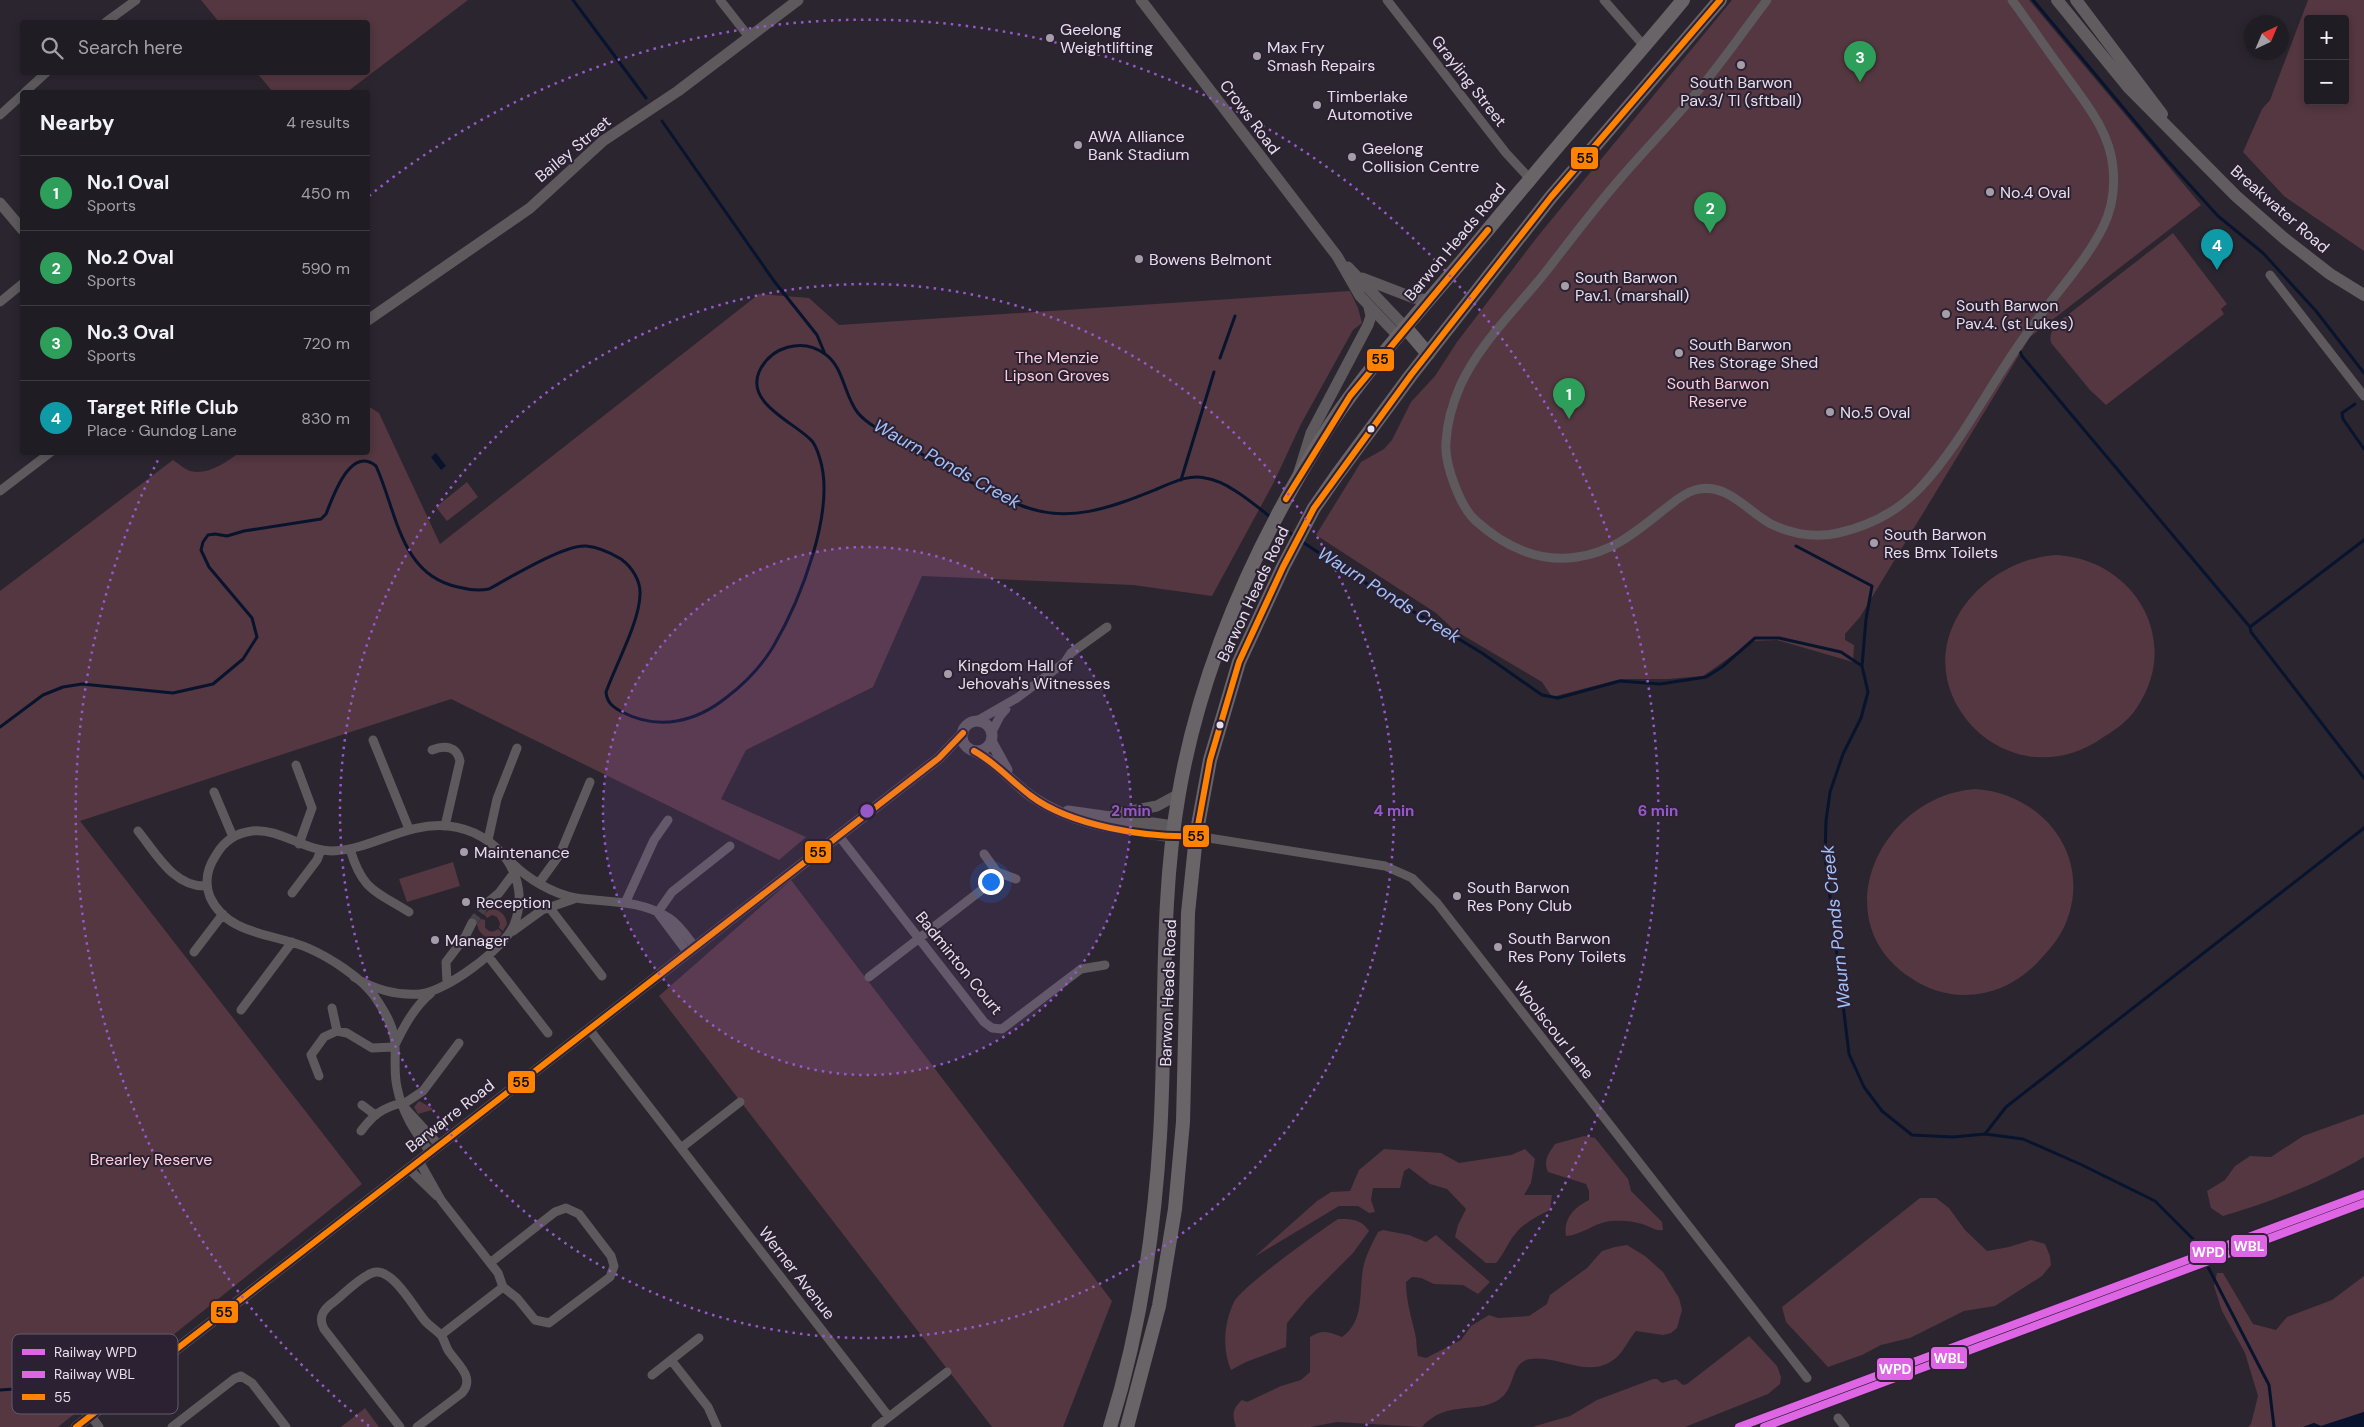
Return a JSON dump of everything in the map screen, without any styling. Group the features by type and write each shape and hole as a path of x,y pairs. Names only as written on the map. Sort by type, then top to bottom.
{"main road":[{"name":"Barwon Heads Road","path":"1110,1427 1132,1351 1152,1240 1160,1133 1166,902 1173,832 1179,794 1197,712 1223,631 1260,549 1298,478 1342,408 1402,332 1683,0"},
{"name":"Barwon Heads Road","path":"1127,1427 1159,1306 1175,1209 1182,1122 1188,913 1196,836 1210,760 1239,662 1283,567 1314,508 1381,415 1552,197 1720,0"},
{"name":"Breakwater Road","path":"2057,0 2128,87 2236,196 2285,239 2330,274 2364,295"},
{"name":"Breakwater Road","path":"2076,0 2181,140"},
{"path":"1402,332 1428,354"},
{"path":"1173,832 1196,836"}],"street":[{"path":"109,20 136,0"},
{"path":"720,0 749,37"},
{"name":"Bailey Street","path":"370,319 530,208 603,140 678,91 798,0"},
{"name":"Crows Road","path":"1141,0 1335,253 1350,270 1367,284"},
{"name":"Grayling Street","path":"1387,0 1511,159 1530,179"},
{"path":"1604,0 1645,47"},
{"path":"1767,0 1710,76 1620,179 1494,334 1462,382 1450,416 1445,447 1457,492 1469,516 1486,530 1521,550 1556,559 1579,557 1608,550 1634,535 1682,496 1698,489 1714,488 1732,497 1770,524 1792,532 1816,536 1839,533 1869,524 1896,509 1918,490 1941,463 2028,331 2089,249 2105,224 2112,200 2113,162 2102,130 2012,0"},
{"path":"28,90 44,75"},
{"path":"0,115 20,98"},
{"path":"0,203 20,227"},
{"name":"Crows Road","path":"1335,253 1355,288 1369,307 1402,332"},
{"path":"2270,275 2364,396"},
{"path":"1367,284 1429,300"},
{"path":"1367,284 1402,332"},
{"path":"0,302 20,286"},
{"path":"1298,478 1307,441 1367,329 1371,316 1369,307"},
{"path":"0,491 47,455"},
{"path":"1107,627 1071,653 1063,664 1017,698 977,721 968,724 962,733 964,743 990,760 1020,787 1047,806 1086,823 1173,832"},
{"path":"972,750 983,750 992,736 1000,716 1017,698"},
{"path":"977,721 986,724 1004,766 1020,787"},
{"name":"Barwarre Road","path":"178,1350 939,758 962,733"},
{"path":"373,740 409,829"},
{"path":"432,750 444,746 450,747 458,754 460,761 445,826"},
{"path":"488,840 497,798 517,748"},
{"name":"Barwarre Road","path":"939,758 955,751 972,750"},
{"path":"296,764 312,808 299,844"},
{"path":"539,883 562,848 590,782"},
{"path":"214,792 233,838"},
{"path":"1094,816 1127,813 1152,808 1168,802 1179,794"},
{"path":"1047,806 1173,832"},
{"path":"626,901 654,840 668,820"},
{"path":"434,1149 409,1123 395,1075 394,1034 384,1012 369,989 326,957 292,942 246,930 223,914 213,902 207,886 208,873 213,859 223,845 245,832 263,831 321,850 350,849 409,829 445,826 472,832 488,840 523,873 562,894 626,901 658,912 691,950"},
{"path":"138,831 176,876 191,885 207,886"},
{"name":"Badminton Court","path":"838,836 984,1022 992,1028 1002,1029 1081,969 1105,965"},
{"name":"Woolscour Lane","path":"1196,836 1372,862 1400,871 1412,878 1438,903 1670,1205 1763,1319 1807,1378"},
{"path":"658,912 672,892 730,846"},
{"path":"350,849 356,871 363,881 409,912"},
{"path":"292,893 316,861 321,850"},
{"path":"984,854 997,872 1016,879"},
{"path":"505,856 514,873 518,887 519,903 515,922 507,936"},
{"path":"869,977 988,885 997,872"},
{"path":"486,904 499,893 514,873"},
{"path":"354,977 373,987 407,994 426,994 468,971 488,956 528,918 549,907 570,900 586,898"},
{"path":"549,907 602,976"},
{"path":"194,952 223,914"},
{"path":"394,1047 420,1004 443,985 446,962 465,937 472,923"},
{"path":"241,1010 292,942"},
{"path":"488,956 548,1033"},
{"path":"332,1008 337,1031"},
{"name":"Werner Avenue","path":"589,1029 889,1417"},
{"path":"319,1076 312,1053 324,1037 337,1031 347,1032 372,1048 394,1047"},
{"path":"361,1131 374,1114 387,1107 402,1104 423,1090 459,1044"},
{"path":"681,1148 740,1102"},
{"path":"362,1105 374,1114"},
{"path":"419,1161 441,1200"},
{"path":"409,1169 441,1200 490,1263 498,1273 503,1287 517,1298 533,1319 549,1323 610,1277 613,1272 614,1262 579,1214 566,1208 555,1212 490,1263"},
{"path":"400,1427 324,1329 321,1322 322,1314 330,1304 370,1274 382,1272 391,1277 425,1322 441,1334 447,1348 466,1374 467,1385 462,1393 417,1427"},
{"path":"441,1334 503,1287"},
{"path":"652,1375 699,1338"},
{"path":"671,1360 708,1407 717,1427"},
{"path":"876,1427 947,1372"},
{"path":"172,1427 240,1376 252,1383 286,1427"},
{"name":"Barwarre Road","path":"84,1423 96,1414"},
{"path":"1838,1418 1845,1427"},
{"path":"84,1423 99,1427"}],"green space":[{"path":"201,0 468,0 370,75 370,20 217,20"},
{"name":"South Barwon Reserve","path":"1732,0 2029,0 2201,205 2030,337 1860,617 1845,634 1845,640 1854,645 1853,662 1777,640 1753,641 1703,676 1668,679 1621,679 1552,697 1542,682 1454,630 1436,613 1316,535 1361,462 1384,449 1392,440 1411,402 1435,376 1457,342 1538,236"},
{"path":"2308,0 2364,0 2364,251 2284,196 2243,152 2262,109 2270,100 2285,60 2289,60 2289,50"},
{"path":"259,75 369,75 350,90 271,90"},
{"path":"2173,233 2227,304 2221,309 2224,314 2106,405 2090,390 2052,344 2050,336 2056,324"},
{"path":"1350,291 1358,308 1362,323 1353,330 1301,424 1274,482 1212,596 1133,585 922,576 873,687 746,750 721,799 806,837 779,860 451,699 80,821 362,1184 174,1334 12,1334 12,1414 74,1414 58,1427 0,1427 0,591 173,460 190,471 203,472 216,467 236,455 370,455 370,407 379,413 440,544 759,294 809,298 839,325"},
{"path":"467,482 478,497 447,521 436,507"},
{"path":"2055,555 2083,560 2107,571 2128,587 2143,607 2152,631 2155,656 2150,683 2136,709 2129,718 2112,732 2079,751 2070,754 2053,757 2026,756 2009,751 1985,738 1972,726 1953,699 1946,670 1948,643 1958,616 1975,593 1997,575 2025,561"},
{"path":"1976,789 2001,794 2023,803 2042,817 2057,834 2068,854 2073,876 2072,900 2065,925 2053,945 2023,976 2005,986 1986,993 1958,995 1937,991 1917,982 1884,953 1870,925 1867,894 1874,864 1890,836 1913,813 1942,796"},
{"path":"453,862 460,886 407,902 399,879"},
{"path":"791,880 1112,1301 1063,1427 992,1427 659,996"},
{"path":"490,909 500,911 504,915 507,924 503,931 499,928 500,923 497,917 492,915 487,918 484,914"},
{"path":"481,919 485,920 485,927 488,930 498,929 502,933 499,937 488,938 482,934 477,924"},
{"path":"419,1101 432,1108 432,1110 418,1114 414,1107"},
{"path":"2364,1114 2364,1157 2313,1183 2259,1205 2223,1216 2211,1208 2207,1191 2225,1180 2235,1166 2250,1156 2271,1157 2303,1136"},
{"path":"1584,1136 1595,1138 1628,1179 1631,1191 1662,1222 1663,1230 1656,1230 1628,1221 1614,1221 1604,1222 1577,1234 1566,1236 1568,1219 1579,1206 1589,1200 1589,1191 1586,1184 1548,1172 1546,1161 1548,1154 1555,1144"},
{"path":"1384,1149 1441,1153 1459,1163 1511,1155 1525,1149 1535,1159 1531,1183 1524,1195 1552,1195 1550,1210 1523,1226 1513,1237 1496,1263 1486,1263 1455,1237 1458,1225 1466,1209 1447,1189 1430,1184 1409,1168 1404,1171 1400,1188 1373,1188 1371,1200 1375,1212 1369,1213 1358,1206 1339,1206 1254,1257 1317,1201 1331,1192 1350,1191 1359,1170"},
{"path":"1920,1198 1936,1198 1949,1208 1965,1230 1987,1251 2031,1240 2045,1244 2050,1256 2051,1265 2042,1276 1995,1306 1964,1311 1910,1338 1881,1345 1862,1355 1828,1367 1786,1322 1782,1307"},
{"path":"1338,1219 1356,1220 1369,1231 1353,1253 1307,1299 1287,1323 1286,1347 1246,1362 1231,1370 1226,1354 1225,1336 1228,1318 1234,1302 1265,1272"},
{"path":"1383,1230 1409,1235 1426,1242 1436,1235 1490,1282 1478,1294 1463,1285 1434,1284 1421,1278 1412,1277 1406,1282 1418,1356 1426,1358 1461,1340 1471,1326 1489,1315 1498,1318 1529,1316 1547,1304 1550,1295 1587,1268 1602,1251 1627,1245 1645,1256 1663,1272 1679,1298 1682,1310 1677,1328 1671,1333 1663,1335 1636,1331 1618,1356 1608,1363 1597,1367 1586,1367 1541,1359 1524,1361 1516,1370 1506,1392 1494,1403 1442,1413 1432,1418 1422,1427 1337,1422 1310,1427 1236,1427 1234,1412 1236,1406 1242,1400 1247,1402 1281,1386 1301,1380 1310,1372 1310,1337 1326,1332 1342,1337 1350,1330 1355,1322 1360,1304 1362,1273 1365,1260 1378,1232"},
{"path":"2217,1273 2223,1273 2253,1324 2276,1330 2287,1317 2332,1300 2364,1276 2364,1412 2321,1426 2314,1423 2303,1427 2248,1427 2251,1424 2258,1396 2245,1353 2222,1311 2214,1286"},
{"path":"1749,1336 1777,1366 1781,1377 1780,1384 1768,1394 1685,1427 1532,1427 1570,1416 1597,1400 1653,1379 1657,1379 1662,1383 1676,1379 1683,1385 1687,1384"},
{"path":"365,1408 379,1427 341,1427"}],"water":[{"path":"436,453 446,466 441,470 431,457"},
{"path":"2364,1412 2364,1427 2303,1427 2314,1423 2321,1426"}],"waterway":[{"path":"573,0 646,98"},
{"path":"2033,0 2167,160 2218,216 2263,253 2316,311 2364,373"},
{"path":"662,121 774,281 817,335 825,354"},
{"path":"1220,358 1235,316"},
{"name":"Waurn Ponds Creek","path":"0,727 43,695 63,687 82,684 173,693 213,684 243,659 257,637 252,618 209,567 201,550 203,542 208,535 227,536 244,531 321,519 326,514 338,486 351,467 358,462 367,461 376,466 403,539 412,556 424,570 439,580 466,589 489,589 551,556 577,547 595,548 621,559 635,575 640,595 636,618 606,692 609,702 622,712 650,721 677,721 703,713 740,686 769,654 794,606 813,555 823,504 824,480 820,459 815,445 810,439 773,411 765,402 759,393 757,383 759,372 764,363 771,356 788,347 807,346 825,354 836,366 853,406 872,425 959,476 1020,505 1038,511 1055,513 1090,511 1123,502 1180,480 1199,477 1214,480 1232,489 1273,519"},
{"path":"2020,351 2022,356 2250,627"},
{"path":"1181,480 1214,372"},
{"path":"2355,404 2342,413 2343,419 2364,449"},
{"name":"Waurn Ponds Creek","path":"1277,523 1294,536"},
{"path":"2364,540 2250,627 2251,632 2364,778"},
{"name":"Waurn Ponds Creek","path":"1301,541 1351,574 1482,653 1542,695 1558,698 1620,681 1660,684 1706,677 1722,667 1755,638 1779,638 1841,652 1862,666 1868,692 1861,718 1843,754 1830,792 1826,821 1825,856 1849,1054 1864,1087 1882,1111 1912,1135 1953,1137 1985,1134 2023,1139 2082,1165 2155,1201 2194,1240 2269,1385 2274,1427"},
{"path":"1796,546 1872,586 1866,619 1862,666"},
{"path":"1985,1134 2006,1107 2364,828"},
{"path":"0,1390 12,1389"}],"tunnel":[{"path":"472,923 486,904"}],"rail line":[{"name":"WPD","path":"1739,1427 2364,1194"},
{"name":"WBL","path":"1764,1427 2364,1203"}],"transit line":[{"name":"55","path":"974,751 1031,796 1067,815 1110,828 1133,832 1155,835 1196,836 1210,760 1239,662 1283,567 1314,508 1411,375 1551,197 1720,0"},
{"name":"55","path":"1286,499 1350,396 1488,230"},
{"name":"55","path":"178,1348 939,758 963,733"},
{"name":"55","path":"76,1427 93,1414"}],"place":[{"name":"Geelong Weightlifting","path":"1050,38"},
{"name":"Max Fry Smash Repairs","path":"1257,56"},
{"name":"South Barwon Pav.3/ Tl (sftball)","path":"1741,65"},
{"name":"No.3 Oval","path":"1860,82"},
{"name":"Timberlake Automotive","path":"1317,105"},
{"name":"AWA Alliance Bank Stadium","path":"1078,145"},
{"name":"Geelong Collision Centre","path":"1352,157"},
{"name":"No.4 Oval","path":"1990,192"},
{"name":"No.2 Oval","path":"1710,233"},
{"name":"Bowens Belmont","path":"1139,259"},
{"name":"Target Rifle Club","path":"2217,270"},
{"name":"South Barwon Pav.1. (marshall)","path":"1565,286"},
{"name":"South Barwon Pav.4. (st Lukes)","path":"1946,314"},
{"name":"South Barwon Res Storage Shed","path":"1679,353"},
{"name":"No.5 Oval","path":"1830,412"},
{"name":"No.1 Oval","path":"1569,419"},
{"name":"South Barwon Res Bmx Toilets","path":"1874,543"},
{"name":"Kingdom Hall of Jehovah's Witnesses","path":"948,674"},
{"name":"Maintenance","path":"464,852"},
{"name":"South Barwon Res Pony Club","path":"1457,896"},
{"name":"Reception","path":"466,902"},
{"name":"Manager","path":"435,940"},
{"name":"South Barwon Res Pony Toilets","path":"1498,947"}],"park label":[{"name":"The Menzie Lipson Groves","path":"1057,366"},
{"name":"Brearley Reserve","path":"151,1159"}]}
